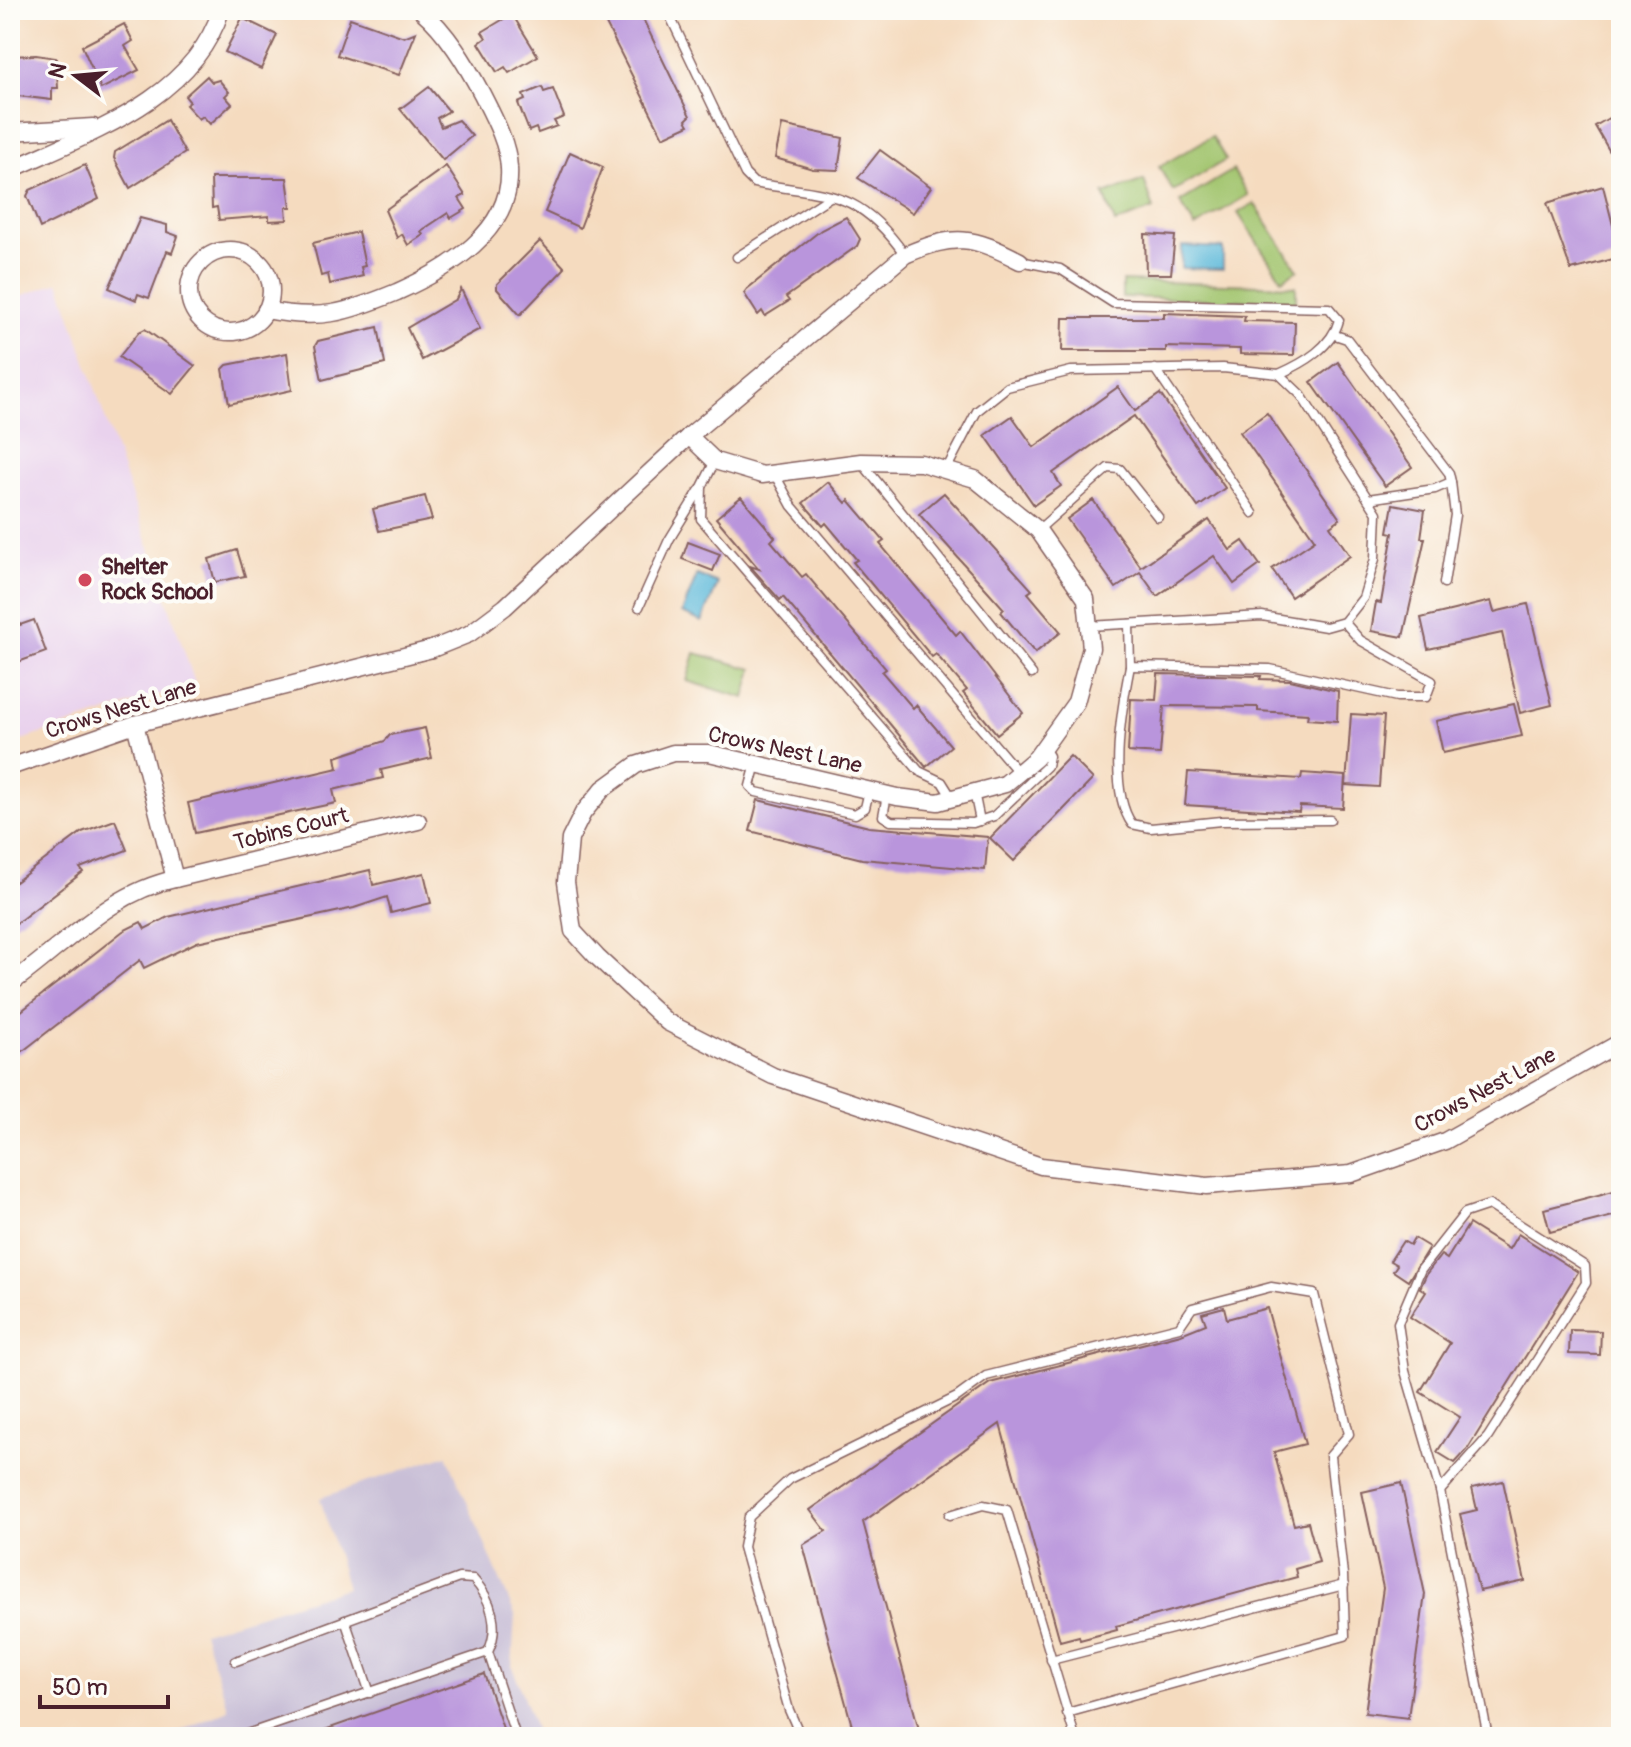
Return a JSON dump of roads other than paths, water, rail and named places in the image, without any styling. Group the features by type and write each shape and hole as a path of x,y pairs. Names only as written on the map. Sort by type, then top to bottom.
{"street":[{"path":"10,170 137,108 177,78 206,44 221,10"},
{"path":"266,310 304,318 339,312 388,295 439,273 475,245 501,210 510,169 497,124 469,70 434,21 421,10"},
{"path":"10,132 103,126"},
{"name":"Crows Nest Lane","path":"10,767 135,724 432,649 469,634 505,607 689,436 905,255 940,240 966,240 995,248 1020,261"},
{"path":"220,251 247,253 268,275 271,289 266,310 259,320 239,331 225,332 209,326 192,307 190,283 195,270 220,251"},
{"name":"Crows Nest Lane","path":"689,436 715,461 762,475 861,462 921,463 975,479 1038,530 1086,599 1091,648 1076,702 1044,748 1005,784 938,802 887,795 709,753 673,753 636,765 603,789 583,813 570,839 566,882 573,931 667,1022 773,1076 1041,1166 1207,1186 1351,1174 1445,1141 1621,1042"},
{"path":"135,724 175,879"},
{"name":"Tobins Court","path":"10,984 110,907 147,885 418,821"}],"lane":[{"path":"667,10 745,174 754,183 830,197 866,209 883,224 905,255"},
{"path":"737,257 830,197"},
{"path":"945,470 977,411 1007,387 1071,371 1223,368 1279,374 1302,364 1335,335 1339,320 1329,308 1113,303 1060,269 1020,261"},
{"path":"1335,335 1347,339 1449,473 1455,515 1444,583"},
{"path":"1155,369 1253,513"},
{"path":"1089,626 1262,616 1326,627 1344,622 1363,598 1375,559 1377,513 1301,395 1279,374"},
{"path":"639,607 669,540 715,461"},
{"path":"861,462 1032,674"},
{"path":"1038,530 1108,468 1120,469 1158,517"},
{"path":"774,473 792,506 1019,773"},
{"path":"1368,499 1435,489 1451,482"},
{"path":"702,487 701,519 919,771 942,782 952,798"},
{"path":"1130,666 1270,669 1397,697 1426,697 1432,681 1360,640 1344,622"},
{"path":"1129,624 1130,666 1118,760 1127,817 1132,824 1151,828 1221,821 1330,820"},
{"path":"887,795 883,816 891,821 980,821 994,816 1047,766 1049,756 1044,748"},
{"path":"756,764 750,786 756,792 855,814 865,808 869,791"},
{"path":"974,792 980,821"},
{"path":"1440,1491 1488,1437 1586,1283 1585,1266 1489,1205 1465,1213 1421,1269 1398,1323 1405,1371 1440,1491 1488,1737"},
{"path":"801,1737 789,1710 743,1547 749,1517 790,1479 957,1397 986,1376 1179,1327 1192,1308 1271,1287 1314,1294 1349,1434 1330,1456 1344,1585 1345,1636 1067,1713"},
{"path":"950,1515 983,1505 1007,1510 1075,1737"},
{"path":"236,1661 459,1578 473,1579 483,1589 496,1626 495,1638 488,1652 238,1737"},
{"path":"1051,1660 1344,1585"},
{"path":"345,1620 370,1693"},
{"path":"488,1652 516,1737"}],"water":[{"path":"1182,246 1223,248 1223,269 1181,268"},
{"path":"697,575 718,583 702,622 682,613"}],"place":[{"name":"Shelter Rock School","path":"85,580"}]}
